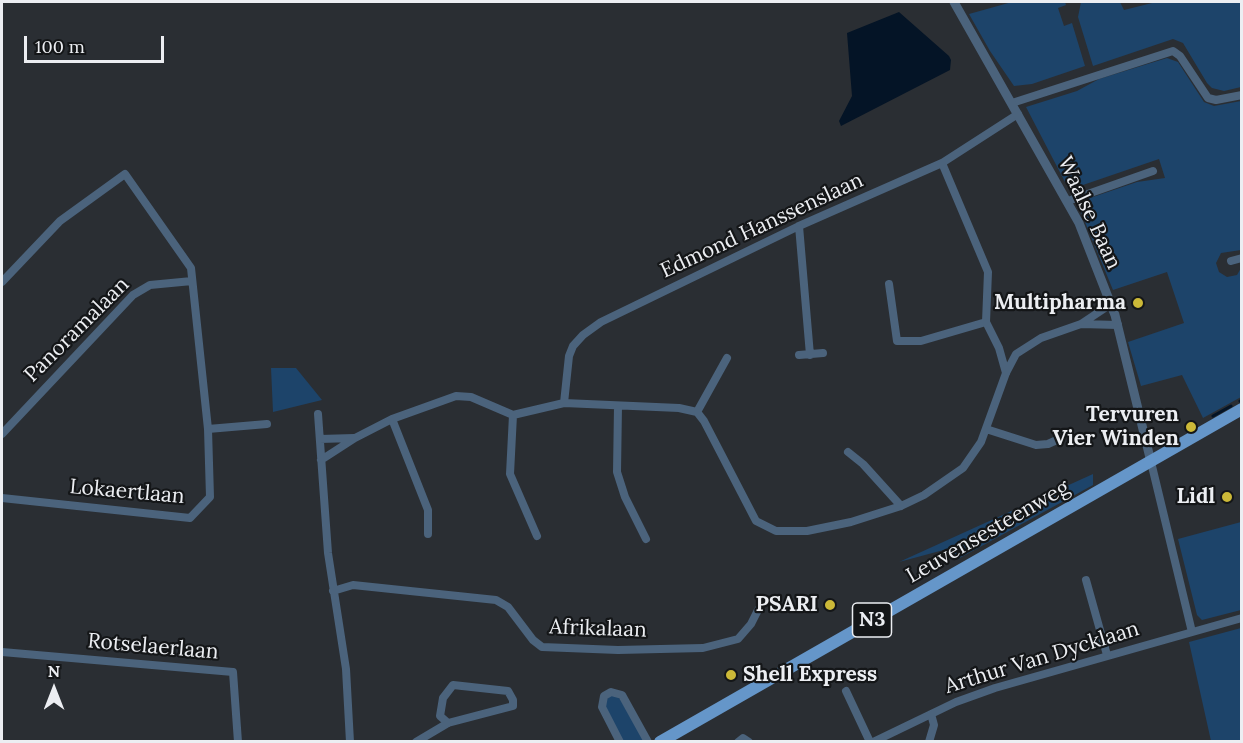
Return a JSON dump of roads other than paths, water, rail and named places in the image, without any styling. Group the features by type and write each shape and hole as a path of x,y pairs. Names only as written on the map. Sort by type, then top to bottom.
{"main road":[{"name":"Leuvensesteenweg","path":"660,741 1242,409"}],"street":[{"name":"Waalse Baan","path":"954,2 1068,201 1111,304 1192,632"},
{"path":"1012,103 1173,51 1180,56 1210,99 1242,95"},
{"name":"Edmond Hanssenslaan","path":"564,403 569,356 583,335 601,322 799,226 942,164 1018,114"},
{"path":"942,164 988,272 986,322 999,348 1006,373"},
{"path":"1068,201 1153,171"},
{"name":"Lokaertlaan","path":"2,282 60,221 125,174 191,268 208,429 210,497 190,518 2,498"},
{"path":"799,226 810,355"},
{"path":"1231,261 1242,258"},
{"name":"Panoramalaan","path":"2,434 133,295 150,285 192,281"},
{"path":"889,284 897,341 921,341 986,322"},
{"path":"321,460 355,438 392,419 456,396 471,397 513,415 564,403 679,408 697,412 715,439 740,494 756,521 776,531 807,531 851,522 901,506 924,495 963,468 986,429 1006,373 1016,354 1041,338 1081,324 1111,304"},
{"path":"1081,324 1118,326"},
{"path":"999,348 1016,354"},
{"path":"799,356 823,353"},
{"path":"697,412 727,358"},
{"path":"618,406 617,472 625,496 646,539"},
{"path":"318,414 333,591 346,669 350,741"},
{"path":"513,415 510,474 537,536"},
{"path":"392,419 428,510 428,534"},
{"path":"208,429 267,424"},
{"path":"986,429 1036,445 1059,440"},
{"path":"320,440 355,438"},
{"path":"848,452 864,464 901,506"},
{"path":"1086,580 1107,655"},
{"name":"Afrikalaan","path":"333,591 353,585 496,600 508,607 533,640 542,647 618,650 703,648 738,639 751,624 758,610"},
{"name":"Arthur Van Dycklaan","path":"872,741 994,688 1242,618"},
{"name":"Rotselaerlaan","path":"2,652 232,672 238,741"},
{"path":"416,741 448,723 513,706 513,700 508,691 453,685 443,698 441,716 448,723"},
{"path":"846,691 872,741"},
{"path":"620,741 602,707 604,696 611,692 622,695 648,741"},
{"path":"929,741 934,725 931,714"},
{"path":"738,741 743,738 749,741"}],"waterway":[{"path":"1213,416 1231,406"}],"place":[{"name":"Multipharma","path":"1138,303"},
{"name":"Tervuren Vier Winden","path":"1191,427"},
{"name":"Lidl","path":"1227,497"},
{"name":"PSARI","path":"830,605"},
{"name":"Shell Express","path":"731,675"}]}
